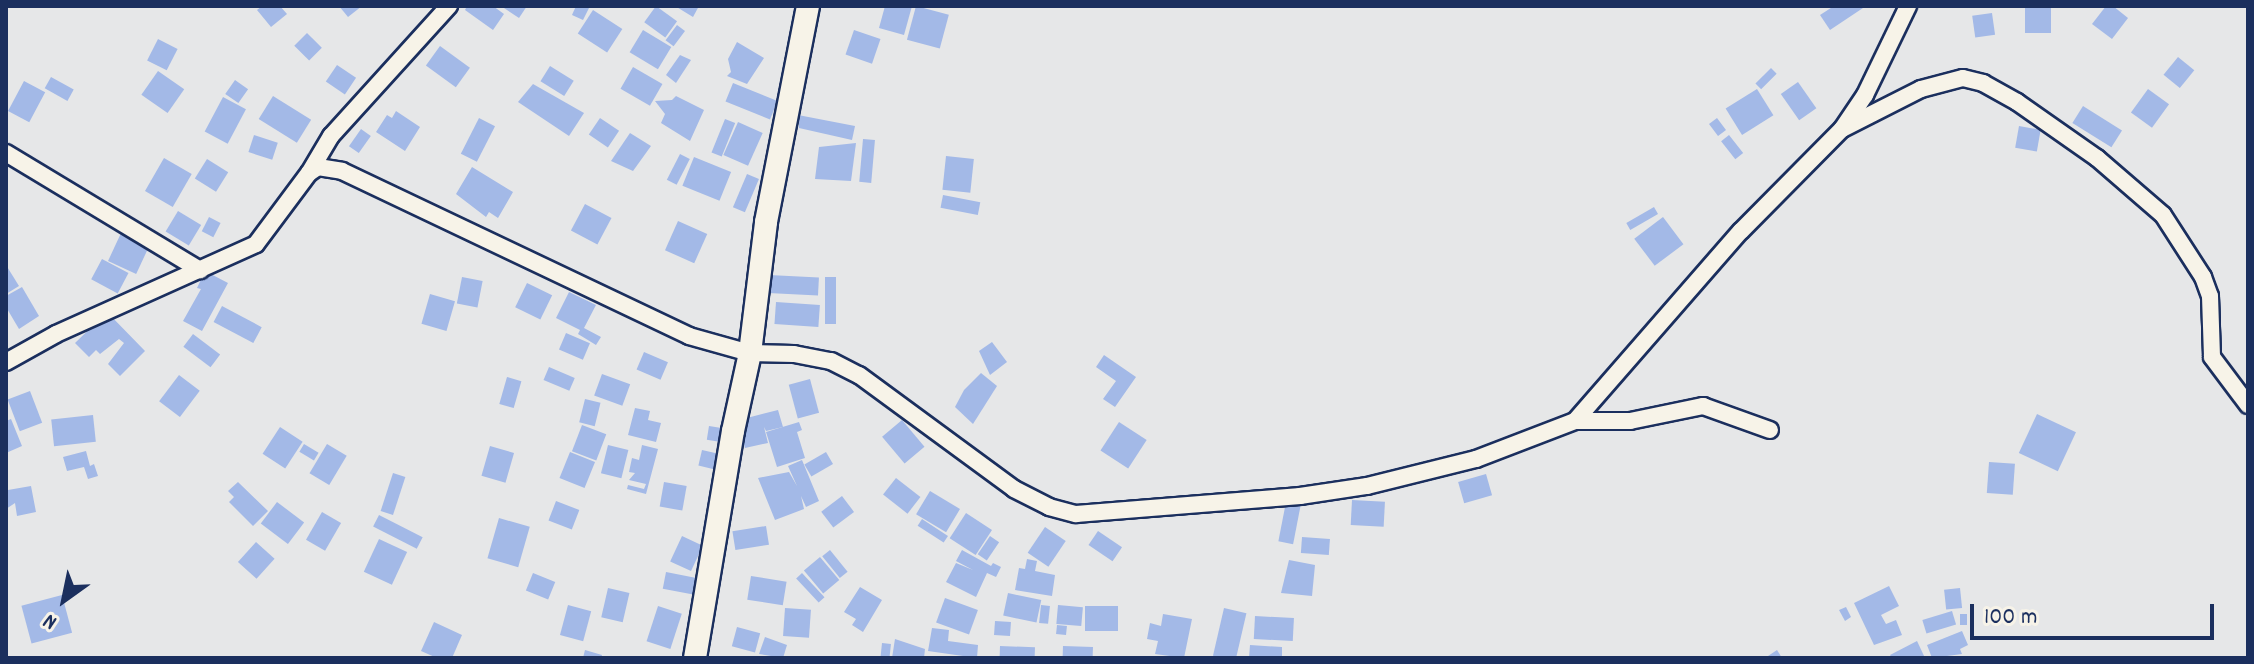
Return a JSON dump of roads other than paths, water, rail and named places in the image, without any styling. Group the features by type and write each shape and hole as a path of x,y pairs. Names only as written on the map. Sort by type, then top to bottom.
{"street":[{"path":"6,362 56,334 256,244 309,173 331,136 449,6"},
{"path":"695,658 733,431 750,353 766,222 808,6"},
{"path":"1575,421 1741,231 1842,129 1865,95 1908,6"},
{"path":"1842,129 1921,89 1963,78 1983,83 2017,102 2097,158 2163,215 2203,277 2210,296 2212,357 2248,405"},
{"path":"6,153 200,270"},
{"path":"309,173 318,167 342,171 689,336 750,353 794,354 831,361 859,375 1014,489 1049,507 1076,514 1300,496 1367,486 1476,459 1575,421 1630,421 1703,406 1770,430"}]}
